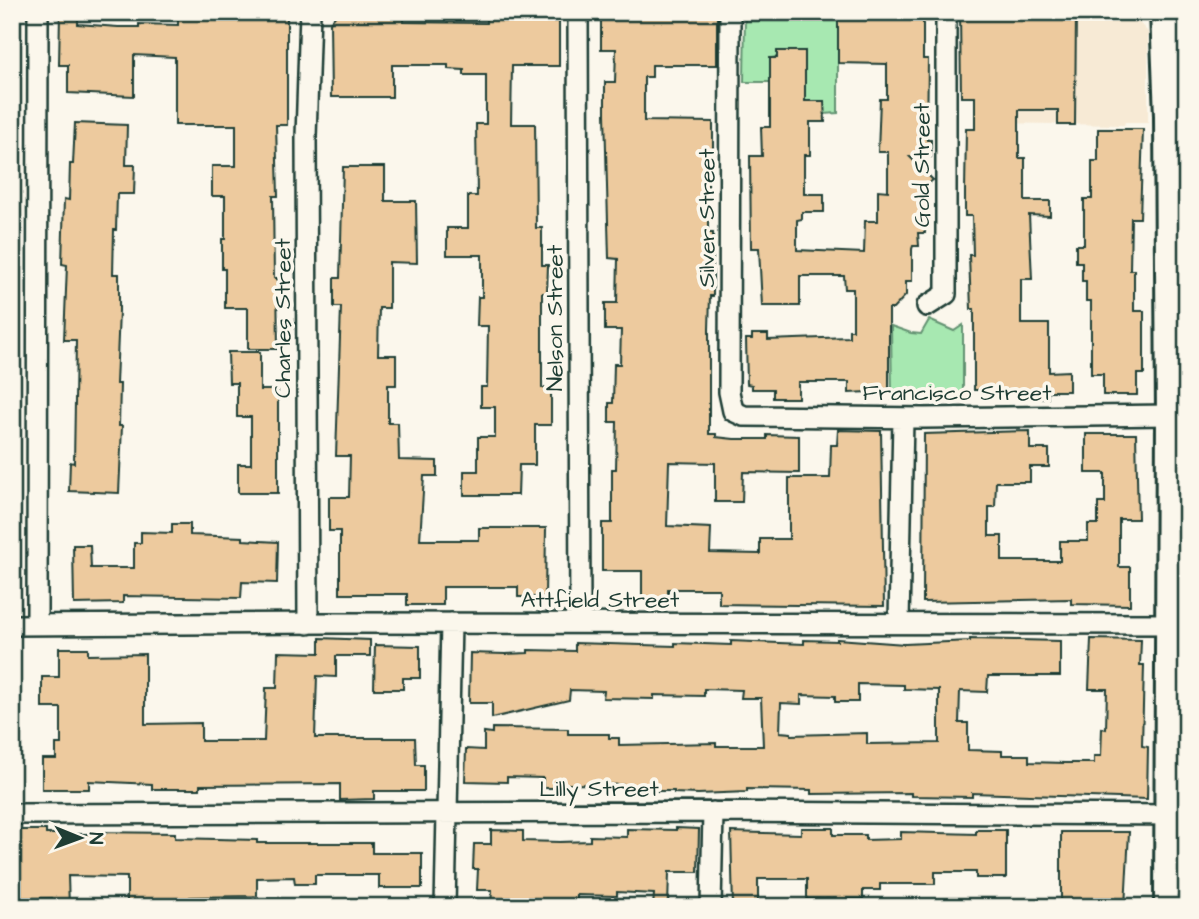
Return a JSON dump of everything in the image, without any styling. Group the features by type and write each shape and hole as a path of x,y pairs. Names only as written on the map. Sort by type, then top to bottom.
{"main road":[{"path":"1164,12 1168,116 1170,415 1177,624 1177,815 1186,907"},
{"path":"1185,12 1187,264"},
{"path":"1168,907 1177,815 1187,750"}],"street":[{"path":"37,625 38,12"},
{"name":"Charles Street","path":"308,624 306,137 310,12"},
{"name":"Nelson Street","path":"578,12 580,623"},
{"name":"Silver Street","path":"730,12 729,392 733,411 744,416"},
{"name":"Gold Street","path":"927,306 946,295 946,12"},
{"name":"Francisco Street","path":"744,416 903,418 1170,415"},
{"path":"900,623 903,418"},
{"path":"445,907 451,623"},
{"name":"Attfield Street","path":"12,625 1177,624"},
{"path":"711,907 713,812"},
{"name":"Lilly Street","path":"12,814 713,812 1177,815"}],"shaded area":[{"path":"1129,12 1148,32 1148,122 1125,122 1124,125 994,123 992,60 960,60 960,13"}],"green space":[{"path":"838,13 838,113 824,114 824,101 802,101 805,51 771,58 770,82 744,82 745,14"},
{"path":"929,320 954,331 963,325 963,400 892,400 891,326 921,334"}],"building":[{"path":"404,12 404,22 486,23 486,14 559,14 559,66 512,66 511,124 535,124 536,228 542,228 542,265 548,265 547,293 542,293 542,388 551,388 551,425 535,425 535,465 519,465 518,495 464,495 464,471 478,471 478,437 495,437 495,407 481,407 481,387 487,387 488,326 477,326 478,297 482,297 482,255 447,255 447,228 468,228 468,196 477,196 476,124 486,124 486,75 464,75 464,70 448,69 448,65 392,65 392,97 331,97 330,22 338,13"},
{"path":"601,12 717,12 717,65 652,65 652,77 644,77 644,121 713,122 713,152 708,152 708,233 713,233 709,434 734,439 767,439 767,435 799,436 799,473 743,472 742,502 715,502 715,463 669,462 667,526 711,528 710,553 760,554 760,539 789,539 789,478 830,478 831,445 837,445 838,430 881,431 884,606 719,604 719,589 668,589 668,601 642,601 642,571 602,571 602,523 612,523 612,469 616,469 617,422 609,422 609,403 613,403 614,364 620,364 621,330 605,330 605,303 617,303 618,259 609,258 605,114 605,82 615,82 616,49 601,49"},
{"path":"960,12 1076,13 1075,125 1058,125 1058,110 1019,110 1019,158 1025,158 1025,201 1050,201 1050,216 1029,215 1032,279 1021,279 1021,324 1049,324 1049,372 1069,371 1069,391 1048,391 1048,398 1018,398 1018,390 974,390 974,309 971,309 969,255 973,255 972,216 965,216 965,191 966,129 975,129 975,97 961,97"},
{"path":"838,13 923,14 923,59 928,59 927,140 931,140 931,157 910,157 933,180 924,187 925,233 918,233 919,246 913,246 912,249 912,281 906,281 906,295 893,309 889,309 889,391 849,393 849,382 798,382 798,398 773,398 773,389 752,389 752,385 747,384 746,339 752,339 752,334 768,334 768,340 849,337 849,330 853,330 853,289 845,289 844,276 800,276 800,306 762,306 759,248 751,248 750,156 762,156 761,127 770,127 770,58 777,58 777,51 805,51 805,101 824,101 825,122 810,122 810,155 804,155 804,194 824,194 824,212 802,212 802,219 797,220 797,250 864,253 865,221 878,221 878,190 888,191 888,152 878,152 880,99 887,99 887,64 838,63"},
{"path":"60,14 78,14 78,24 118,27 139,27 139,24 178,25 178,18 287,18 287,125 276,125 278,196 273,196 278,349 248,349 248,308 225,308 222,239 225,239 225,196 212,196 212,166 236,166 236,125 175,125 175,57 134,55 134,96 68,93 68,65 59,65"},
{"path":"75,123 127,125 126,165 135,165 134,194 117,194 114,230 113,274 119,274 116,384 120,384 119,426 122,426 119,493 69,491 70,462 74,463 76,340 64,340 67,265 62,264 64,199 69,200"},
{"path":"1098,129 1143,129 1140,218 1131,218 1130,270 1134,270 1134,311 1144,311 1144,374 1137,374 1137,395 1103,395 1103,374 1091,374 1091,301 1086,301 1086,281 1082,281 1082,262 1076,262 1076,245 1084,245 1084,199 1092,199 1092,161 1098,161"},
{"path":"343,167 385,167 385,201 416,201 417,263 389,262 389,308 379,308 378,355 396,355 396,385 388,385 388,423 398,423 399,460 437,461 437,476 424,476 420,540 479,540 479,528 546,528 545,597 518,597 518,587 443,587 443,605 407,605 407,594 340,594 340,531 329,531 329,497 349,497 350,456 336,456 341,307 334,307 334,278 340,278"},
{"path":"228,352 260,352 260,390 278,390 278,493 238,493 238,464 251,464 251,417 237,417 237,383 229,383"},
{"path":"1030,431 1030,449 1049,449 1049,467 1030,467 1030,482 996,482 995,507 989,507 989,536 1002,536 1002,561 1060,561 1060,541 1088,541 1088,524 1098,524 1098,503 1105,503 1105,473 1086,473 1086,434 1136,434 1138,519 1119,519 1119,567 1130,567 1130,605 1071,604 1071,599 923,602 924,434"},
{"path":"172,524 190,524 190,535 243,537 243,540 278,542 277,583 242,582 241,598 123,596 123,603 74,604 73,545 90,545 91,568 134,568 134,543 141,543 141,532 172,533"},
{"path":"320,638 370,640 370,656 336,656 336,677 317,676 315,738 415,738 416,765 424,765 424,791 374,791 374,799 340,800 340,784 200,785 200,789 152,789 152,784 89,781 89,789 42,789 42,759 56,759 56,744 61,744 61,708 42,708 42,677 59,677 59,648 88,648 88,655 145,654 145,724 201,723 201,741 264,741 266,688 277,688 278,652 320,653"},
{"path":"970,639 1060,641 1060,676 988,676 987,692 960,691 959,723 968,723 968,750 1002,751 1002,755 1029,755 1029,762 1094,763 1094,756 1101,756 1102,728 1106,729 1107,689 1089,689 1091,639 1141,640 1140,665 1144,665 1142,746 1148,747 1147,799 972,793 972,797 911,796 911,793 811,794 811,790 747,789 747,792 698,794 633,791 633,785 568,784 567,788 543,788 543,778 507,777 507,782 465,781 466,749 484,750 484,732 492,733 492,728 568,729 568,734 609,734 609,738 619,738 619,745 716,743 716,746 763,746 761,698 741,698 742,690 704,689 704,696 654,695 654,699 603,698 604,691 570,690 569,700 492,718 492,703 469,703 470,653 575,651 575,643 675,646 675,643 731,645 731,641 804,644 804,640 905,644","holes":["858,684 904,685 904,689 939,690 939,743 867,744 867,733 791,735 780,732 781,703 801,704 801,695 835,696 835,702 858,702"]},
{"path":"375,645 420,646 420,678 403,678 403,689 374,689"},
{"path":"801,828 833,828 833,835 866,835 866,840 901,839 901,832 976,834 976,830 1006,830 1006,878 976,878 976,872 935,872 935,884 880,884 880,890 863,890 863,899 807,899 807,879 758,879 758,907 733,907 731,832 801,834"},
{"path":"627,829 699,829 698,872 669,872 668,907 653,907 654,894 617,892 617,896 577,895 577,906 521,900 521,907 491,907 492,890 477,890 478,869 473,869 474,844 491,844 491,830 523,831 523,841 560,842 590,841 590,836 627,837"},
{"path":"12,830 46,830 46,834 175,833 175,838 257,840 257,843 372,843 372,853 422,853 422,888 379,888 379,875 315,875 315,884 295,884 294,877 257,878 257,896 190,897 175,899 175,907 127,907 127,877 68,876 69,907 52,907 52,898 12,899"},
{"path":"1061,832 1129,832 1125,907 1061,907"}]}
